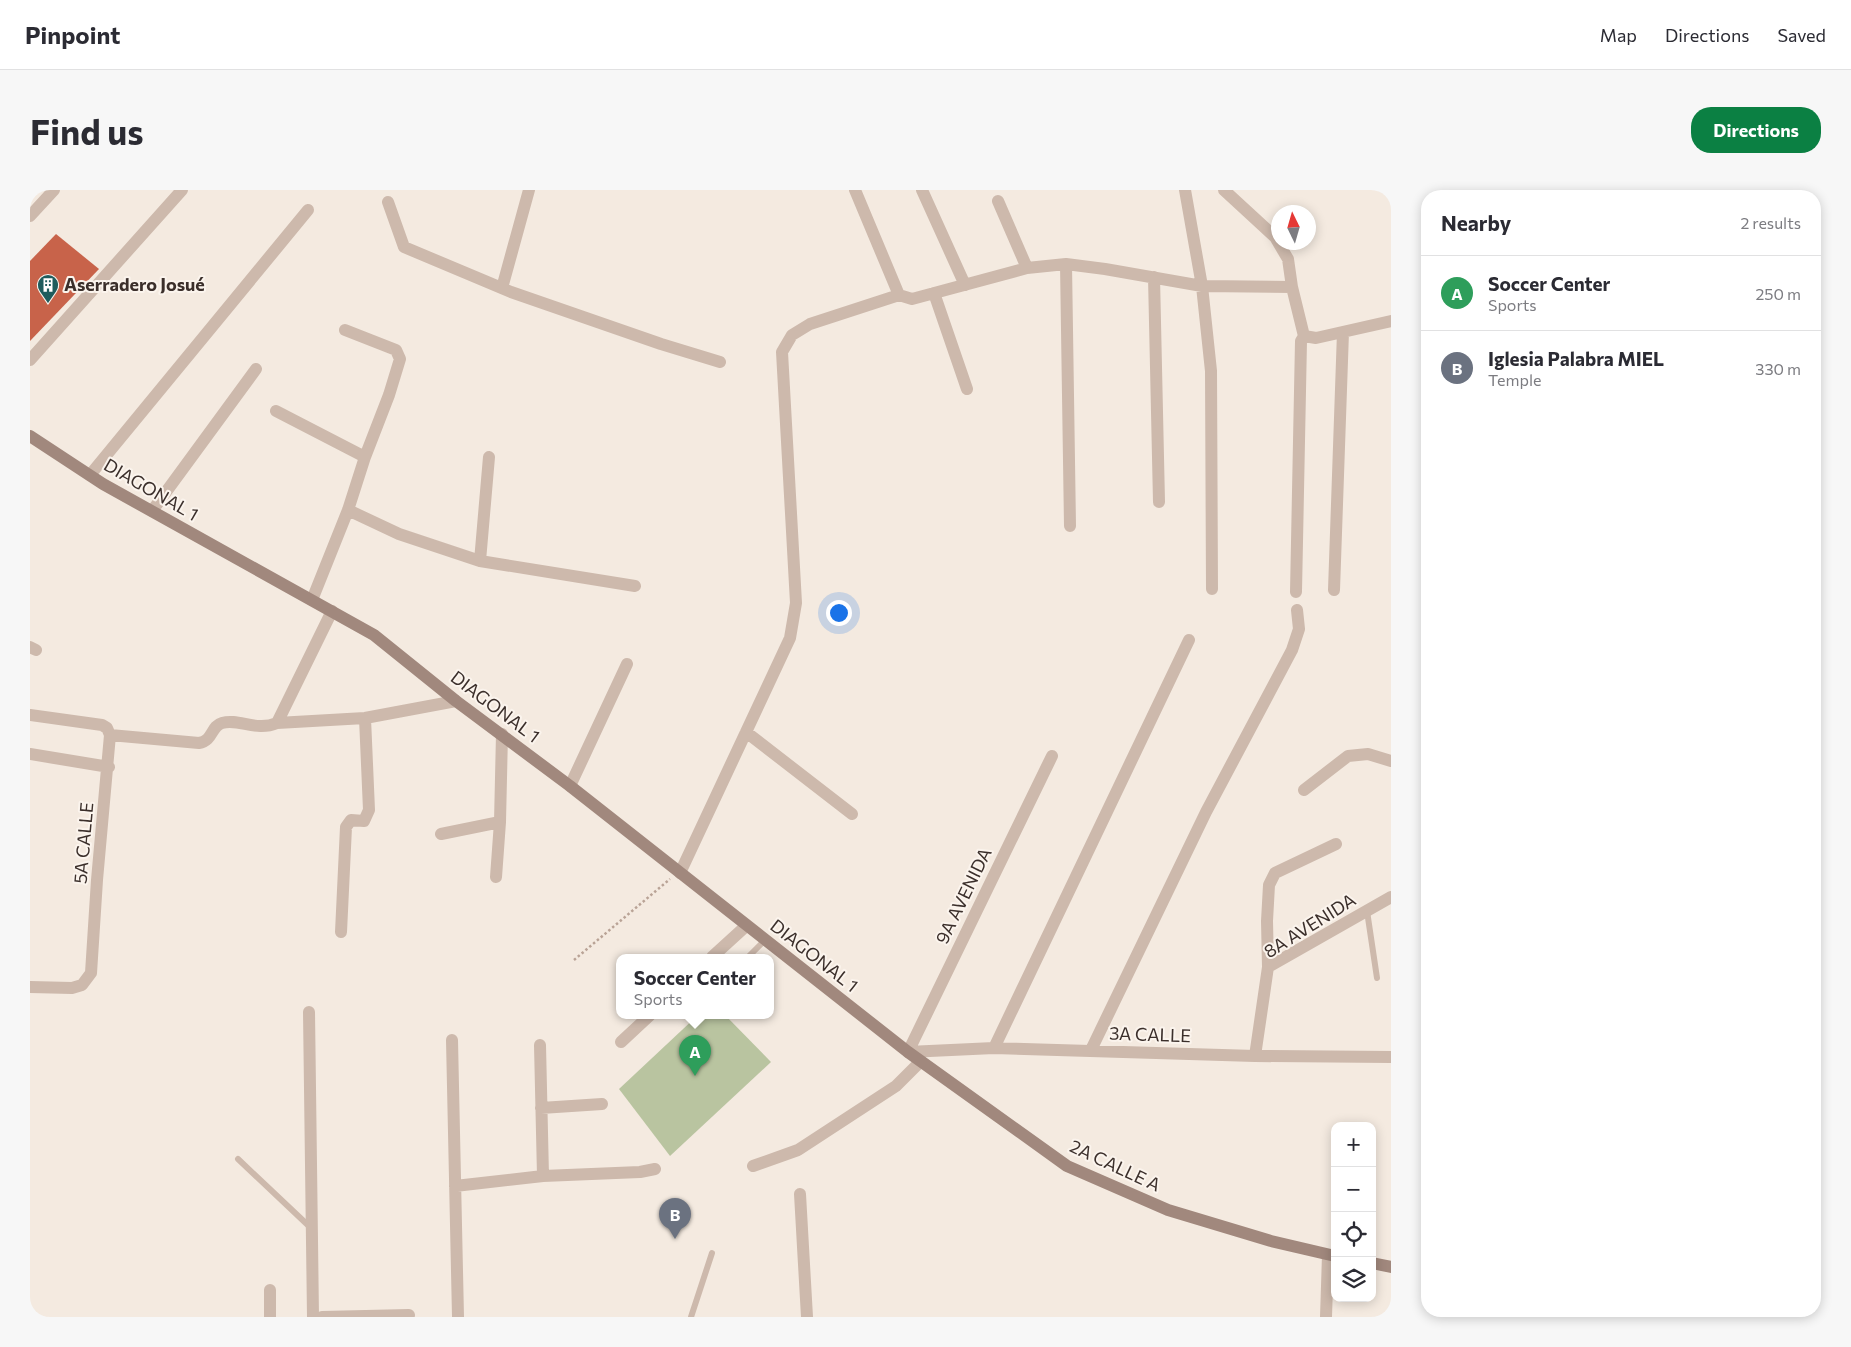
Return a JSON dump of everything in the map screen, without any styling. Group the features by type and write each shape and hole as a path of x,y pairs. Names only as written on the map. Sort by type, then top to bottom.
{"street":[{"path":"30,216 54,190"},
{"path":"30,360 182,190"},
{"path":"502,288 529,190"},
{"path":"855,190 899,295"},
{"path":"922,190 965,286"},
{"path":"1185,190 1202,286 1211,371 1212,589"},
{"path":"1224,190 1275,237 1288,259 1292,287 1304,336 1301,341 1296,592"},
{"path":"998,201 1027,268"},
{"path":"388,202 404,247 502,288 661,344 720,362"},
{"path":"90,475 308,210"},
{"path":"680,872 790,638 796,603 782,352 792,335 810,324 899,295 912,299 1027,268 1066,264 1202,286 1292,287"},
{"path":"1066,264 1070,526"},
{"path":"1154,277 1159,502"},
{"path":"934,293 966,389"},
{"path":"1304,336 1316,338 1391,321"},
{"path":"312,600 348,510 400,359 396,350 345,330"},
{"path":"1334,590 1343,332"},
{"path":"152,511 256,369"},
{"path":"276,411 365,457"},
{"name":"DIAGONAL 1","path":"30,436 90,475 152,511 374,634 456,701 570,786 908,1052"},
{"path":"480,561 490,457"},
{"path":"348,510 399,534 480,561 635,586"},
{"path":"1091,1050 1206,812 1292,650 1299,629 1297,610"},
{"path":"277,723 332,611"},
{"path":"994,1048 1189,640"},
{"path":"570,786 627,664"},
{"path":"30,715 102,725 107,728 110,736 199,743 207,740 216,727 224,722 261,727 277,723 365,718 456,701"},
{"path":"341,932 346,826 351,820 364,821 369,810 365,718"},
{"path":"746,732 852,814"},
{"path":"496,877 500,822 502,734"},
{"name":"5A CALLE","path":"30,987 72,988 82,985 91,973 110,736"},
{"path":"30,754 108,767"},
{"path":"1304,790 1348,756 1368,754 1391,761"},
{"name":"9A AVENIDA","path":"908,1052 1052,756"},
{"path":"441,834 500,822"},
{"path":"1268,967 1267,921 1269,886 1275,873 1336,844"},
{"name":"8A AVENIDA","path":"1255,1056 1268,967 1391,897"},
{"path":"715,954 746,926"},
{"path":"309,1012 313,1317"},
{"path":"621,1042 646,1019"},
{"path":"452,1040 458,1317"},
{"path":"540,1045 543,1176"},
{"name":"3A CALLE","path":"908,1052 994,1048 1255,1056 1391,1057"},
{"name":"2A CALLE A","path":"908,1052 1067,1166 1168,1210 1270,1241 1331,1255"},
{"path":"753,1166 798,1150 806,1145 896,1086 921,1061"},
{"path":"542,1108 602,1104"},
{"path":"455,1186 543,1176 640,1172 654,1169"},
{"path":"800,1194 807,1317"},
{"path":"1326,1317 1331,1255"},
{"path":"1376,1264 1391,1267"},
{"path":"270,1290 270,1317"},
{"path":"322,1317 409,1315"}],"lane":[{"path":"1367,911 1377,978"},
{"path":"751,954 765,940"},
{"path":"238,1159 312,1229"},
{"path":"692,1317 712,1253"}],"path":[{"path":"574,960 680,872"}],"green space":[{"path":"694,1019 729,1019 771,1062 670,1156 619,1089"}],"building":[{"name":"Aserradero Josué","path":"56,234 99,269 30,341 30,261"}],"place":[{"name":"Aserradero Josué","path":"48,304"},
{"name":"Soccer Center","path":"695,1076"},
{"name":"Iglesia Palabra MIEL","path":"675,1239"}]}
